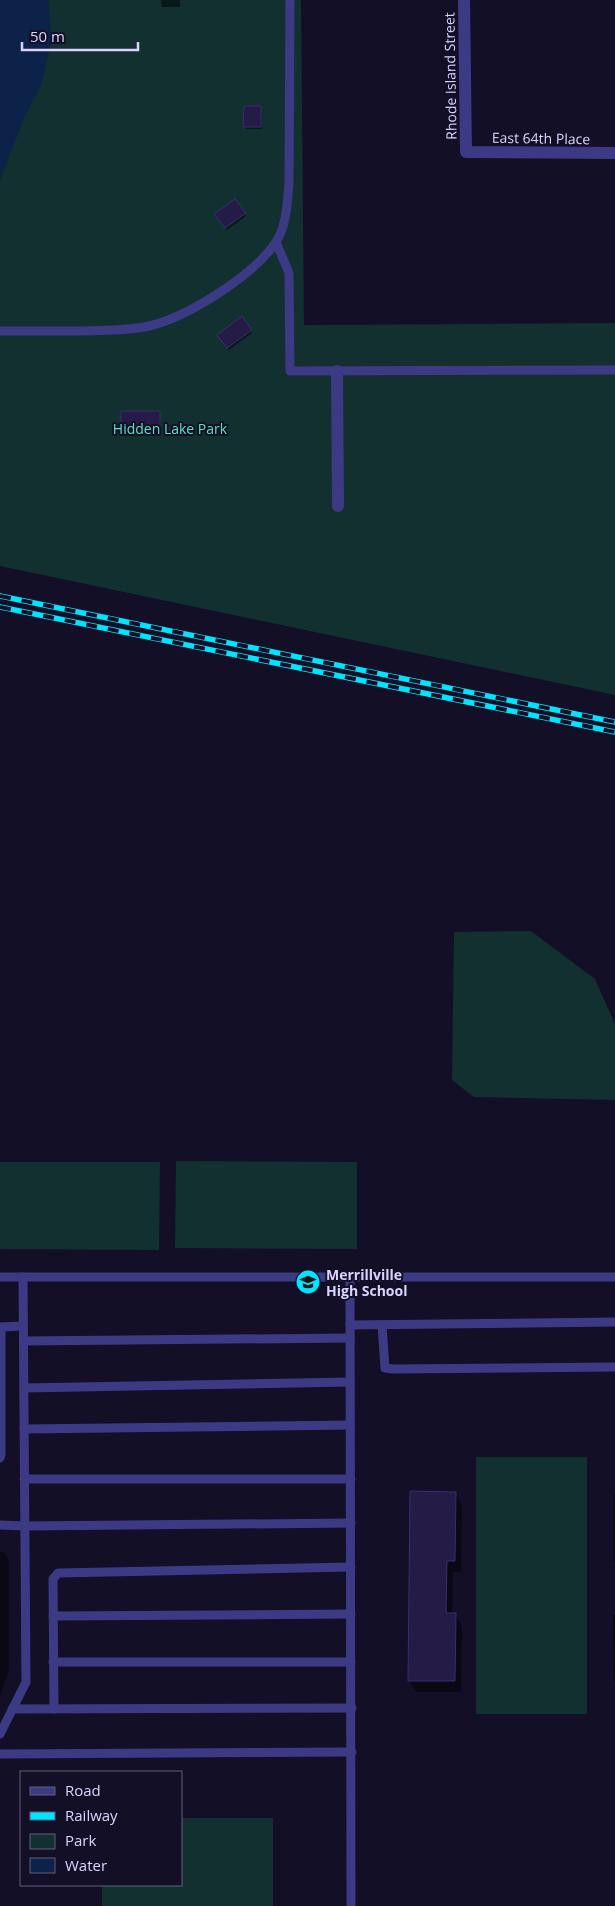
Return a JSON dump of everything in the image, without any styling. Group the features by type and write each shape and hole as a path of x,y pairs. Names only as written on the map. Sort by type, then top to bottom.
{"street":[{"name":"Rhode Island Street","path":"464,0 466,152"},
{"name":"East 64th Place","path":"466,152 615,153"},
{"path":"337,371 338,506"}],"lane":[{"path":"0,331 118,330 164,323 216,296 249,270 276,242 286,214 289,184 290,0"},
{"path":"276,242 289,273 290,371 615,370"},
{"path":"0,1277 615,1277"},
{"path":"0,1734 26,1682 23,1277"},
{"path":"350,1277 351,1906"},
{"path":"350,1325 615,1322"},
{"path":"382,1325 384,1368 615,1367"},
{"path":"0,1458 0,1329 23,1326"},
{"path":"24,1341 350,1338"},
{"path":"24,1388 350,1382"},
{"path":"24,1429 350,1426"},
{"path":"24,1479 351,1480"},
{"path":"0,1525 351,1523"},
{"path":"54,1709 52,1579 58,1573 351,1567"},
{"path":"53,1616 351,1614"},
{"path":"53,1662 351,1662"},
{"path":"12,1709 352,1708"},
{"path":"0,1754 352,1752"}],"green space":[{"name":"Hidden Lake Park","path":"0,0 301,0 304,325 615,323 615,695 0,566"},
{"path":"531,931 595,979 615,1024 615,1100 474,1097 452,1080 454,932"},
{"path":"176,1161 357,1162 357,1249 175,1248"},
{"path":"0,1162 160,1162 159,1250 0,1249"},
{"path":"476,1457 587,1457 587,1714 476,1714"},
{"path":"182,1818 273,1818 273,1906 102,1906 102,1886 182,1886"}],"water":[{"path":"0,0 48,0 52,38 41,86 25,116 0,180"}],"building":[{"path":"244,106 261,106 261,127 243,127"},
{"path":"235,199 246,213 225,228 214,214"},
{"path":"242,316 252,330 227,348 217,335"},
{"path":"121,411 160,411 160,427 121,427"},
{"path":"410,1491 456,1492 455,1561 447,1561 446,1613 456,1613 455,1681 408,1681"}],"railway":[{"path":"0,596 615,722"},
{"path":"0,607 615,732"}],"place":[{"name":"Merrillville High School","path":"308,1282"}]}
